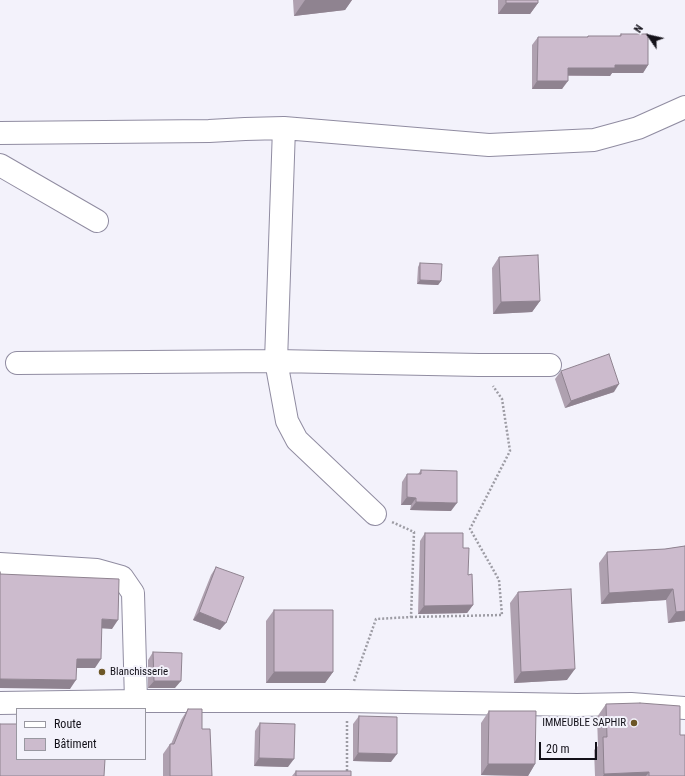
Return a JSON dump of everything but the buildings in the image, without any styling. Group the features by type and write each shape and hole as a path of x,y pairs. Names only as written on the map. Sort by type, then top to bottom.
{"street":[{"path":"0,133 209,131 245,128 284,128 489,145 594,140 638,128 685,107"},
{"path":"284,128 276,361 288,421 297,440 375,514"},
{"path":"0,165 97,221"},
{"path":"17,363 276,361 550,365"},
{"path":"0,564 97,570 122,577 133,593 136,701"},
{"path":"0,703 136,701 347,701 577,705 631,704 685,708"}],"path":[{"path":"347,776 347,701 376,619 502,615 499,580 470,529 510,451 502,399 479,365"},
{"path":"375,514 414,532 411,617"}],"place":[{"name":"Blanchisserie","path":"102,672"},
{"name":"IMMEUBLE SAPHIR","path":"634,723"}]}
